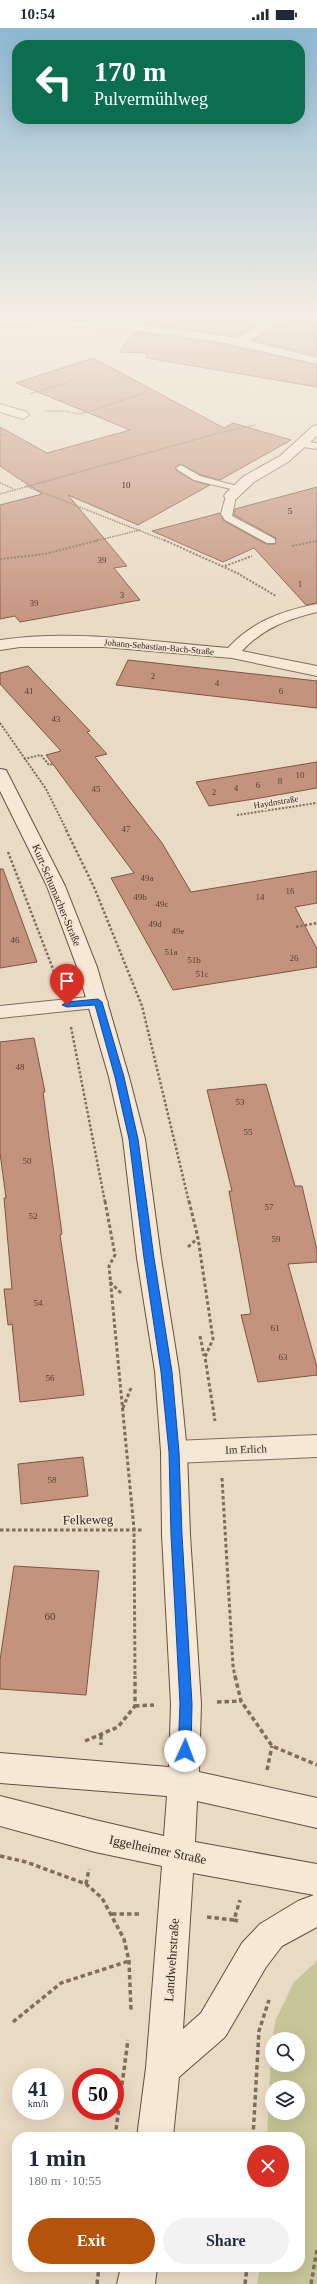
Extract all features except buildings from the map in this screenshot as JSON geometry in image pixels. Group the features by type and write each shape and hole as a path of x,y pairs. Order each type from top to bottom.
{"main road":[{"path":"235,492 249,479 284,459 317,429"},
{"path":"232,653 248,635 276,619 317,608"},
{"name":"Johann-Sebastian-Bach-Straße","path":"0,645 20,642 93,642 232,653 317,671"},
{"name":"Kurt-Schumacher-Straße","path":"0,774 56,886 87,967 119,1077 134,1139 149,1258 167,1372 174,1452 176,1535 186,1704 183,1783"},
{"path":"0,1012 98,1002"},
{"name":"Im Erlich","path":"174,1452 317,1446"},
{"path":"0,1768 183,1783 317,1813"},
{"name":"Landwehrstraße","path":"156,2132 163,2068 183,1783"},
{"name":"Iggelheimer Straße","path":"0,1811 95,1836 177,1854 317,1880"},
{"path":"163,2068 213,2025 235,1990 254,1955 271,1935 309,1912 317,1910"},
{"path":"136,2284 138,2272"}],"lane":[{"path":"300,444 317,446"},
{"path":"181,468 197,478 235,492 226,514 228,518 271,541"}],"path":[{"path":"0,436 11,433 16,420"},
{"path":"0,494 224,432 256,425"},
{"path":"0,483 14,489"},
{"path":"26,486 141,530 225,566 255,582 300,612"},
{"path":"0,559 45,554 141,530"},
{"path":"24,759 41,755 49,765 53,764"},
{"name":"Haydnstraße","path":"237,815 317,803"},
{"path":"6,847 67,1005 115,1255 108,1266 134,1529 135,1706 118,1728 101,1735"},
{"path":"296,927 317,923"},
{"path":"188,1247 198,1238"},
{"path":"110,1281 122,1294"},
{"path":"200,1336 205,1357"},
{"path":"122,1410 131,1388"},
{"name":"Felkeweg","path":"0,1530 134,1529 176,1535"},
{"path":"272,1746 317,1765"},
{"path":"0,1856 26,1862 86,1884 102,1898 112,1914 124,1939 129,1961 131,2012"},
{"path":"13,2022 61,1983 129,1961"},
{"path":"253,2132 260,2031 272,1992"},
{"path":"116,2132 129,2035"},
{"path":"311,2284 317,2249"},
{"path":"97,2284 98,2272"},
{"path":"245,2284 246,2272"}],"green space":[{"path":"317,1961 317,2284 257,2284 259,2272 305,2272 305,2132 267,2132 268,2120 305,2120 305,2080 270,2080 270,2072 305,2072 305,2032 274,2032 275,2021 294,1982"}],"route":[{"path":"67,1005 98,1002 119,1077 134,1139 149,1258 167,1372 174,1452 176,1535 186,1704 185,1751"}]}
